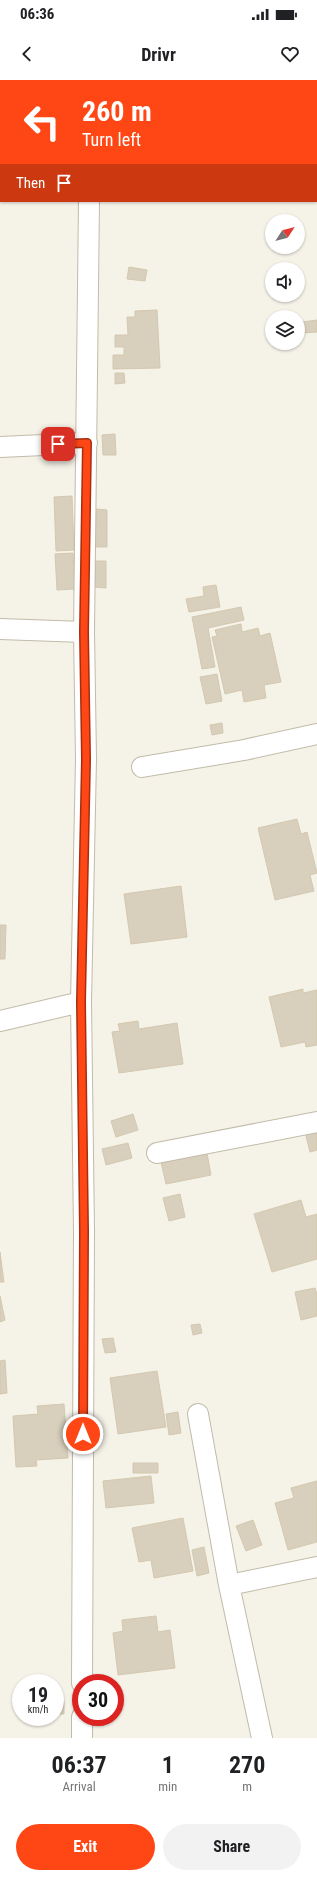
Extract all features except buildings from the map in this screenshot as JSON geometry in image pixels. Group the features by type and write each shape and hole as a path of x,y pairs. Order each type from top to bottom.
{"street":[{"path":"82,1674 84,1231 81,1002 86,759 84,632 89,202"},
{"path":"0,447 87,443"},
{"path":"0,629 84,632"},
{"path":"142,767 244,750 317,734"},
{"path":"0,1021 81,1002"},
{"path":"157,1153 317,1122"},
{"path":"198,1414 229,1585 262,1738"},
{"path":"229,1585 317,1568"},
{"path":"82,1726 82,1738"}],"route":[{"path":"58,444 87,443 84,632 86,759 81,1002 84,1231 83,1434"}]}
